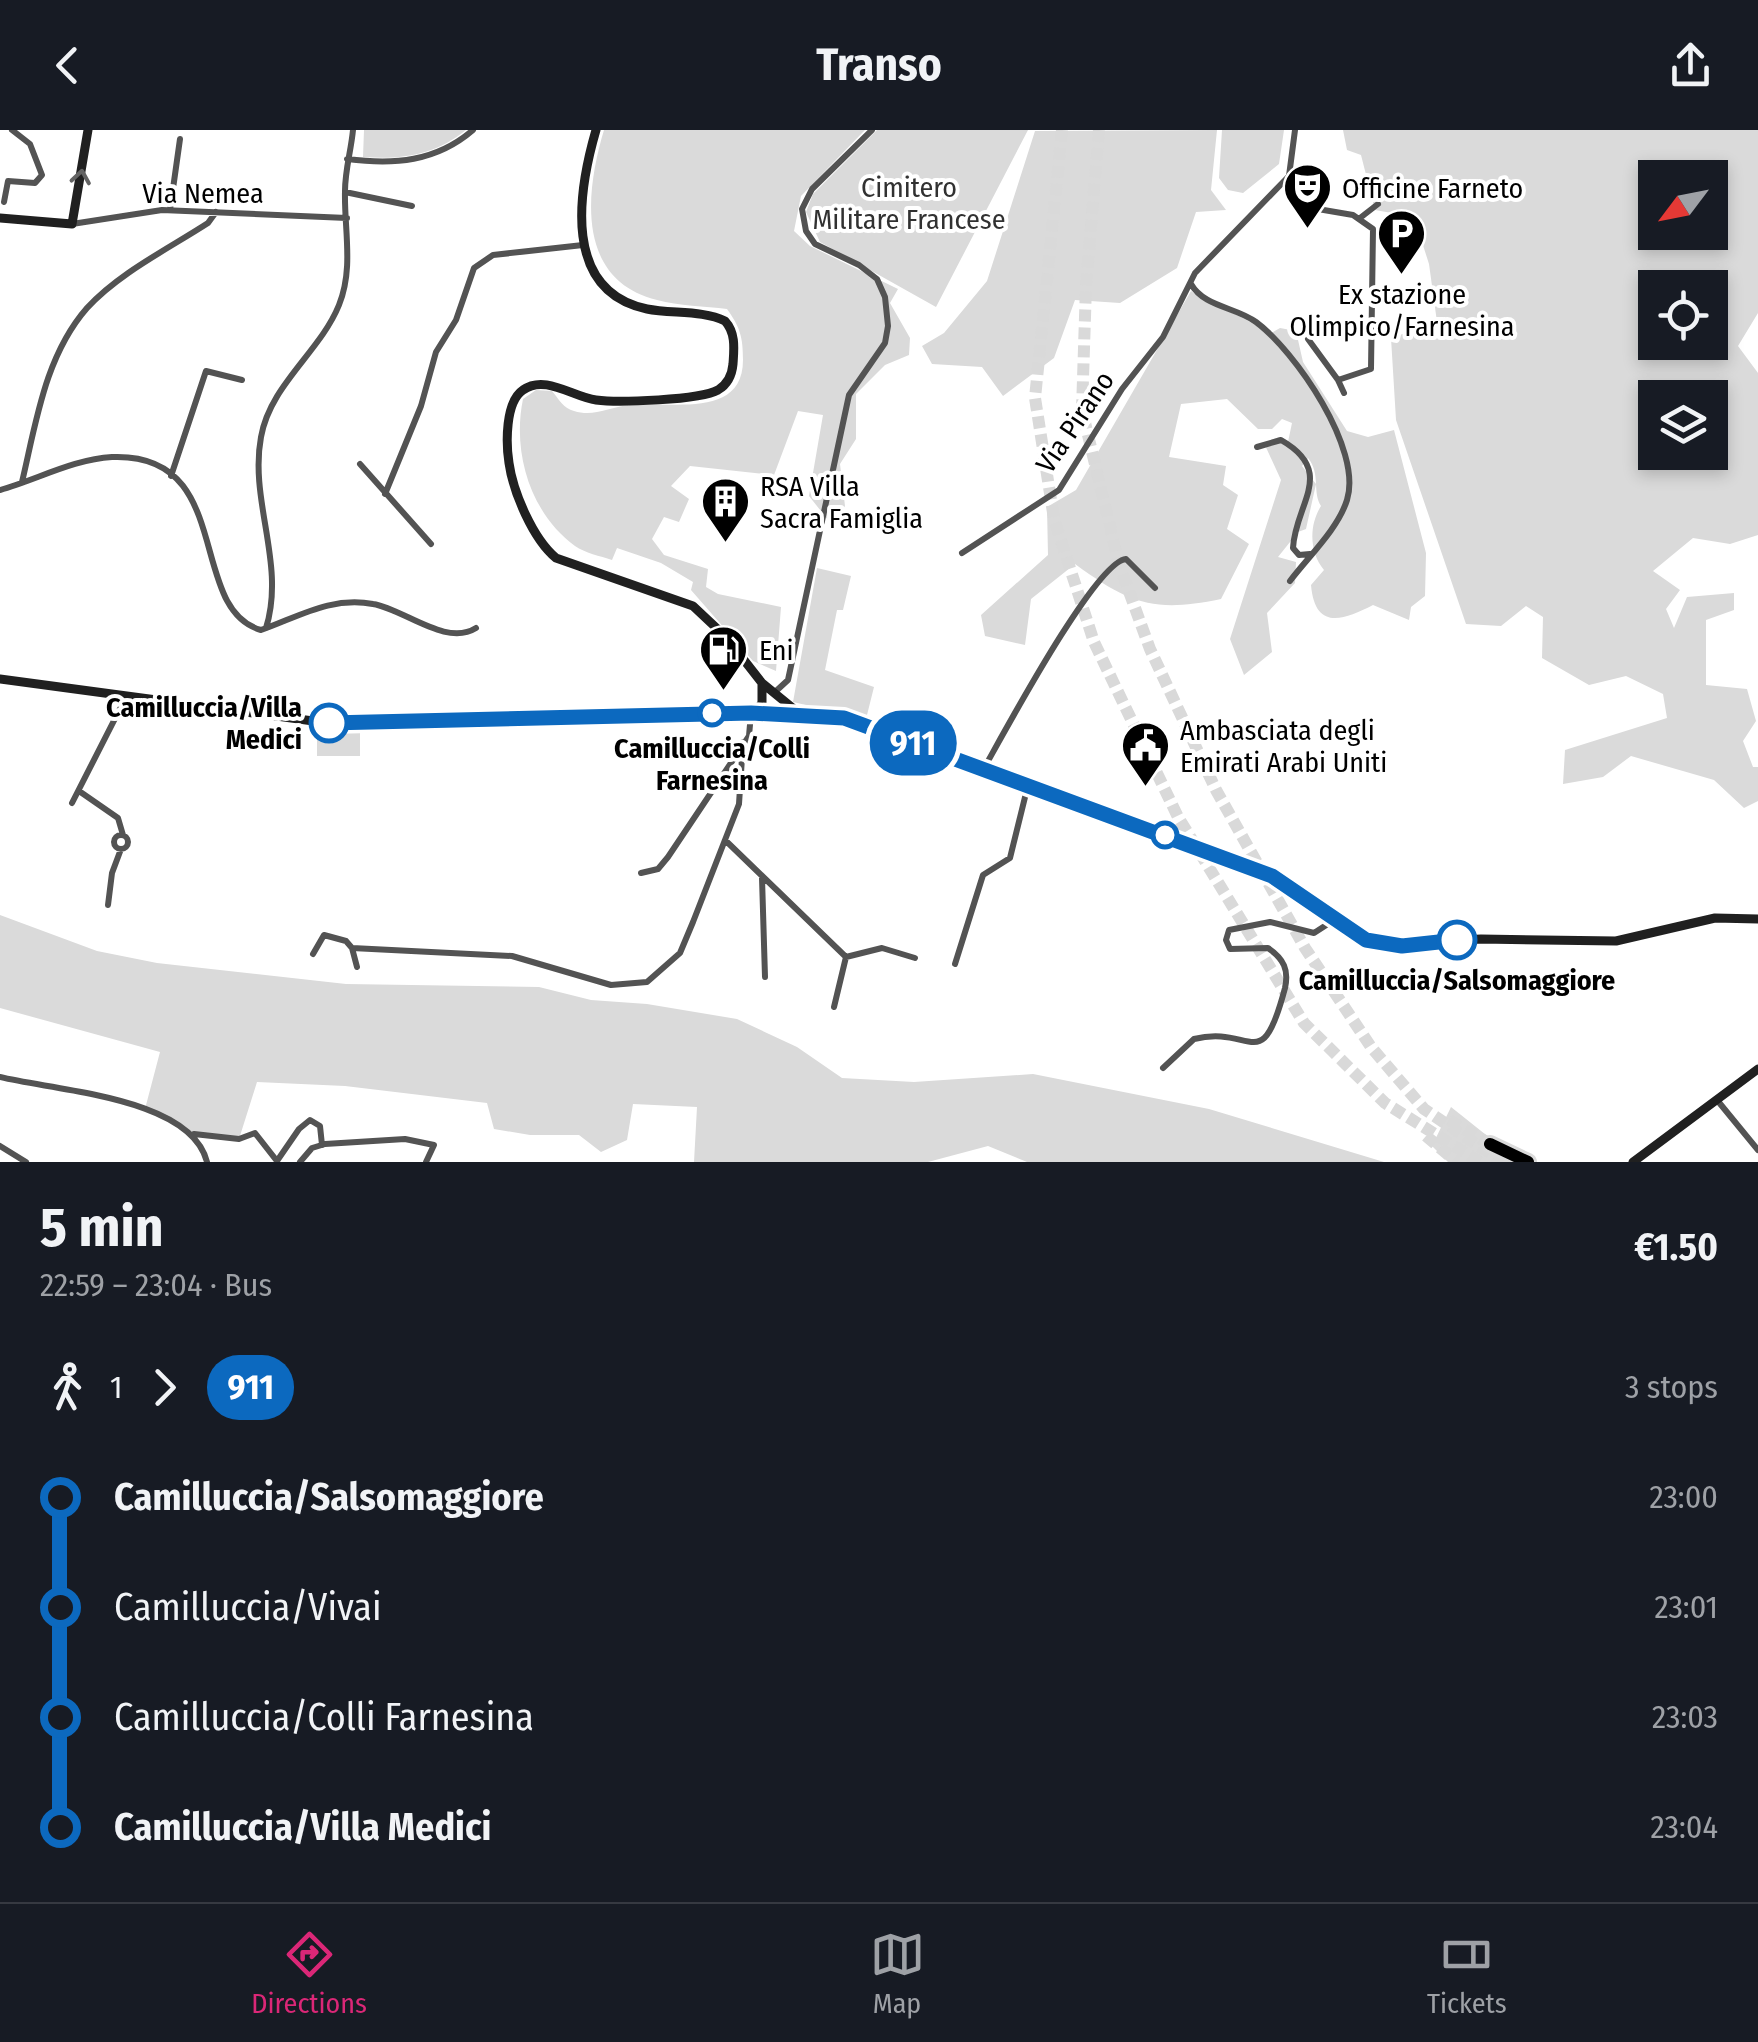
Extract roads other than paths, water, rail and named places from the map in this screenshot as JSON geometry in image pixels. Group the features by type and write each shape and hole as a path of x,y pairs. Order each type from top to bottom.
{"highway":[{"path":"1490,1144 1528,1162"}],"main road":[{"path":"72,224 88,130"},
{"path":"596,130 584,184 582,245 599,280 624,300 648,309 724,321 732,333 730,376 709,394 606,401 547,385 528,387 516,396 512,410 507,452 512,478 541,541 556,558 693,606 726,636 762,683 800,714"},
{"name":"Via Nemea","path":"0,218 72,224"},
{"path":"0,679 342,724 752,713 862,722 1272,876 1366,940 1402,946 1469,939 1624,941 1715,918 1758,919"},
{"path":"752,713 762,703 762,683"},
{"path":"1636,1161 1758,1069"}],"street":[{"path":"4,202 8,181 35,182 42,174 30,144 12,130"},
{"path":"266,628 271,568 258,477 262,428 280,393 338,307 345,286 345,192 354,130"},
{"path":"348,159 390,162 425,158 473,130"},
{"path":"775,692 788,680 849,395 885,343 888,326 885,298 877,279 859,264 814,242 804,226 802,209 812,189 872,130"},
{"path":"1295,130 1289,176 1312,208 1360,218 1373,229 1376,240 1369,300 1374,324 1372,366 1338,380"},
{"path":"170,210 180,139"},
{"name":"Via Pirano","path":"962,553 1060,490 1122,390 1164,337 1194,273 1289,176"},
{"path":"345,192 412,206"},
{"path":"1360,218 1378,204"},
{"name":"Via Nemea","path":"72,224 170,210 348,218"},
{"path":"22,484 50,370 75,324 108,289 208,223 216,212"},
{"path":"385,494 421,406 436,352 456,320 474,268 494,254 582,245"},
{"path":"1191,283 1206,300 1256,321 1283,348 1310,384 1338,438 1350,475 1349,493 1343,509 1290,581"},
{"path":"1308,339 1344,394"},
{"path":"170,476 206,371 242,380"},
{"path":"1257,447 1281,440 1307,464 1310,490 1293,548 1299,554 1311,554"},
{"path":"0,490 115,457 146,463 170,476 198,509 234,613 246,625 266,628 342,602 381,606 455,634 476,628"},
{"path":"360,464 431,544"},
{"path":"983,770 1087,595 1112,566 1126,559 1154,588"},
{"path":"72,803 126,697"},
{"path":"641,873 662,866 752,730 752,713"},
{"path":"352,948 512,956 611,985 642,985 680,953 741,795 743,742"},
{"path":"954,964 983,874 1010,858 1028,786"},
{"path":"79,791 115,816 123,827 123,836 114,843 122,850 112,873 108,905"},
{"path":"725,840 846,957"},
{"path":"762,877 765,977"},
{"path":"1163,1068 1197,1038 1254,1043 1267,1038 1275,1027 1288,977 1284,965 1266,947 1230,948 1226,942 1228,930 1270,922 1314,934 1334,920"},
{"path":"313,954 324,935 346,941 358,967"},
{"path":"846,957 882,948 915,958"},
{"path":"834,1007 846,957"},
{"path":"0,1077 128,1103 194,1134 239,1139 254,1133 277,1161 299,1128 314,1121 320,1126 322,1144"},
{"path":"1717,1100 1758,1150"},
{"path":"194,1134 207,1162"},
{"path":"300,1162 306,1152 322,1144 427,1141 435,1149 426,1162"},
{"path":"0,1146 26,1162"}],"tunnel":[{"path":"1062,130 1035,398 1054,519 1094,642 1178,817 1304,1023 1385,1103 1480,1162"},
{"path":"1099,130 1086,286 1082,410 1119,564 1150,649 1216,790 1305,948 1371,1047 1424,1109 1503,1162"},
{"path":"1449,1120 1490,1144"},
{"path":"1426,1136 1457,1162"}],"place":[{"name":"Officine Farneto","path":"1307,230"},
{"name":"Ex stazione Olimpico/Farnesina","path":"1402,276"},
{"name":"RSA Villa Sacra Famiglia","path":"725,544"},
{"name":"Eni","path":"724,692"},
{"name":"Camilluccia/Colli Farnesina","path":"712,713"},
{"name":"Camilluccia/Villa Medici","path":"329,723"},
{"name":"Ambasciata degli Emirati Arabi Uniti","path":"1145,788"},
{"name":"Camilluccia/Salsomaggiore","path":"1457,940"}],"park label":[{"name":"Cimitero Militare Francese","path":"909,203"}]}
